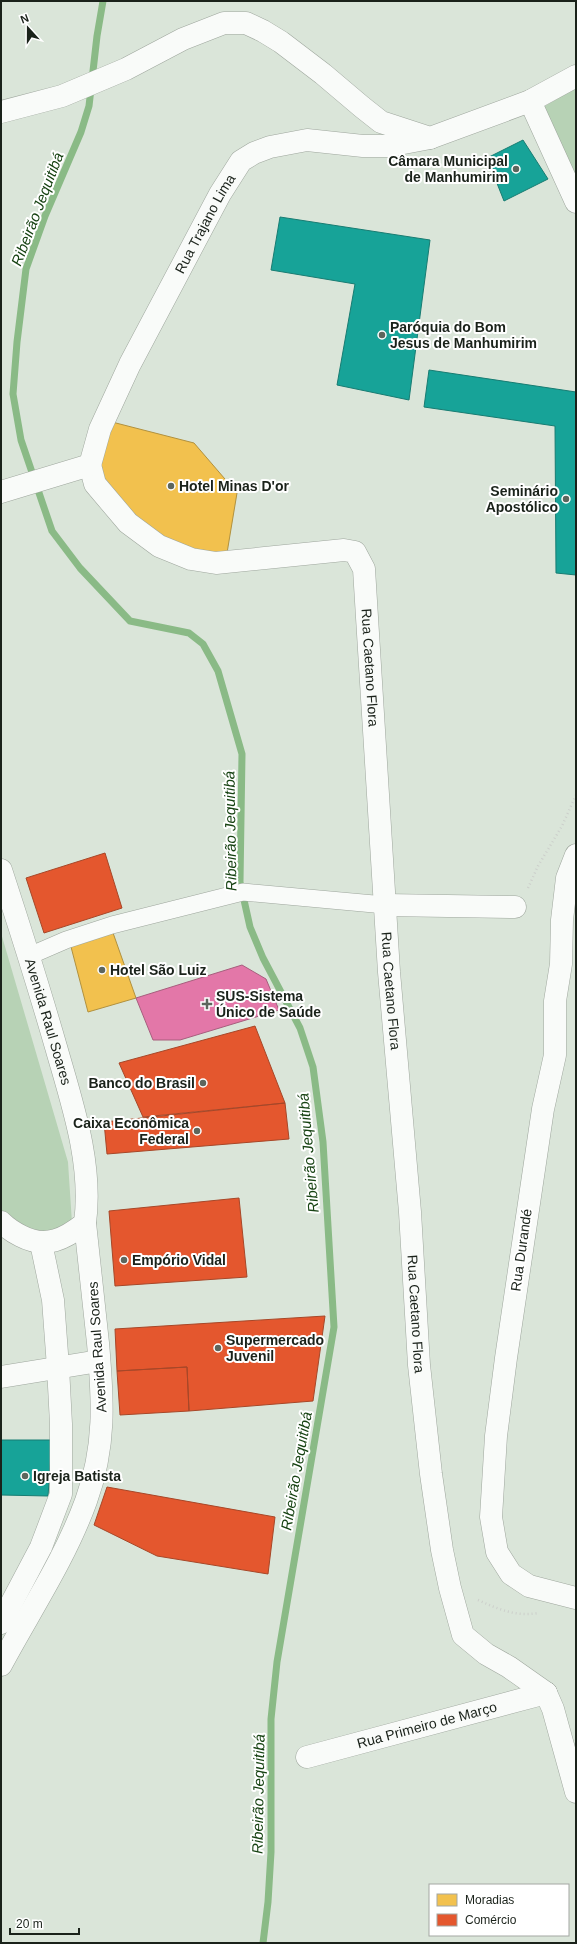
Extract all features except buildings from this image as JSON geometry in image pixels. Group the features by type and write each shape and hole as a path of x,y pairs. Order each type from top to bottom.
{"street":[{"path":"1,112 62,96 126,69 183,39 224,23 246,23 280,42 381,122 430,138"},
{"name":"Rua Trajano Lima","path":"82,467 130,364 220,194 241,161 254,153 270,147 307,140 363,146 388,146 430,138 530,101 576,76"},
{"path":"530,101 576,202"},
{"path":"3,492 82,467"},
{"name":"Rua Caetano Flora","path":"82,467 128,523 159,546 191,559 216,563 344,550 355,552 361,560 364,569 385,905 397,1076 410,1212 419,1365 431,1474 450,1588 463,1634 486,1654 509,1667 546,1693"},
{"name":"Rua Durandé","path":"571,1597 529,1586 511,1574 497,1552 491,1517 496,1436 506,1358 543,1109 555,1055 556,1001 561,964 564,899 567,878 576,855"},
{"name":"Avenida Raul Soares","path":"1,870 29,956 66,1080 86,1169 88,1201 85,1223 103,1415 101,1438 92,1481 86,1501 74,1530 1,1665"},
{"path":"29,956 66,940 112,925 243,892 385,905 515,907"},
{"path":"1,1222 6,1227 27,1239 41,1243 64,1238 85,1223"},
{"path":"1,1623 41,1547 61,1494 62,1477 58,1367 51,1288 41,1243"},
{"path":"1,1378 99,1361"},
{"path":"62,1477 92,1481"},
{"path":"546,1693 553,1709 576,1792"},
{"name":"Rua Primeiro de Março","path":"306,1757 546,1693"}],"path":[{"path":"515,907 525,895 538,866 562,826 576,795"},
{"path":"450,1588 504,1612 528,1614 551,1610 571,1597"}],"green space":[{"path":"576,88 576,179 538,110"},
{"path":"1,933 68,1162 72,1223 38,1241 4,1220 1,1209"}],"waterway":[{"name":"Ribeirão Jequitibá","path":"103,1 97,36 89,106 81,132 45,216 26,269 17,342 13,394 21,440 52,531 80,568 130,621 189,633 203,644 218,671 242,754 240,882 250,927 263,958 300,1028 313,1067 323,1142 334,1327 277,1662 271,1719 271,1852 268,1902 263,1943"}],"place":[{"name":"Câmara Municipal de Manhumirim","path":"516,169"},
{"name":"Paróquia do Bom Jesus de Manhumirim","path":"382,335"},
{"name":"Hotel Minas D'or","path":"171,486"},
{"name":"Seminário Apostólico","path":"566,499"},
{"name":"Hotel São Luiz","path":"102,970"},
{"name":"SUS-Sistema Único de Saúde","path":"207,1004"},
{"name":"Banco do Brasil","path":"203,1083"},
{"name":"Caixa Econômica Federal","path":"197,1131"},
{"name":"Empório Vidal","path":"124,1260"},
{"name":"Supermercado Juvenil","path":"218,1348"},
{"name":"Igreja Batista","path":"25,1476"}]}
